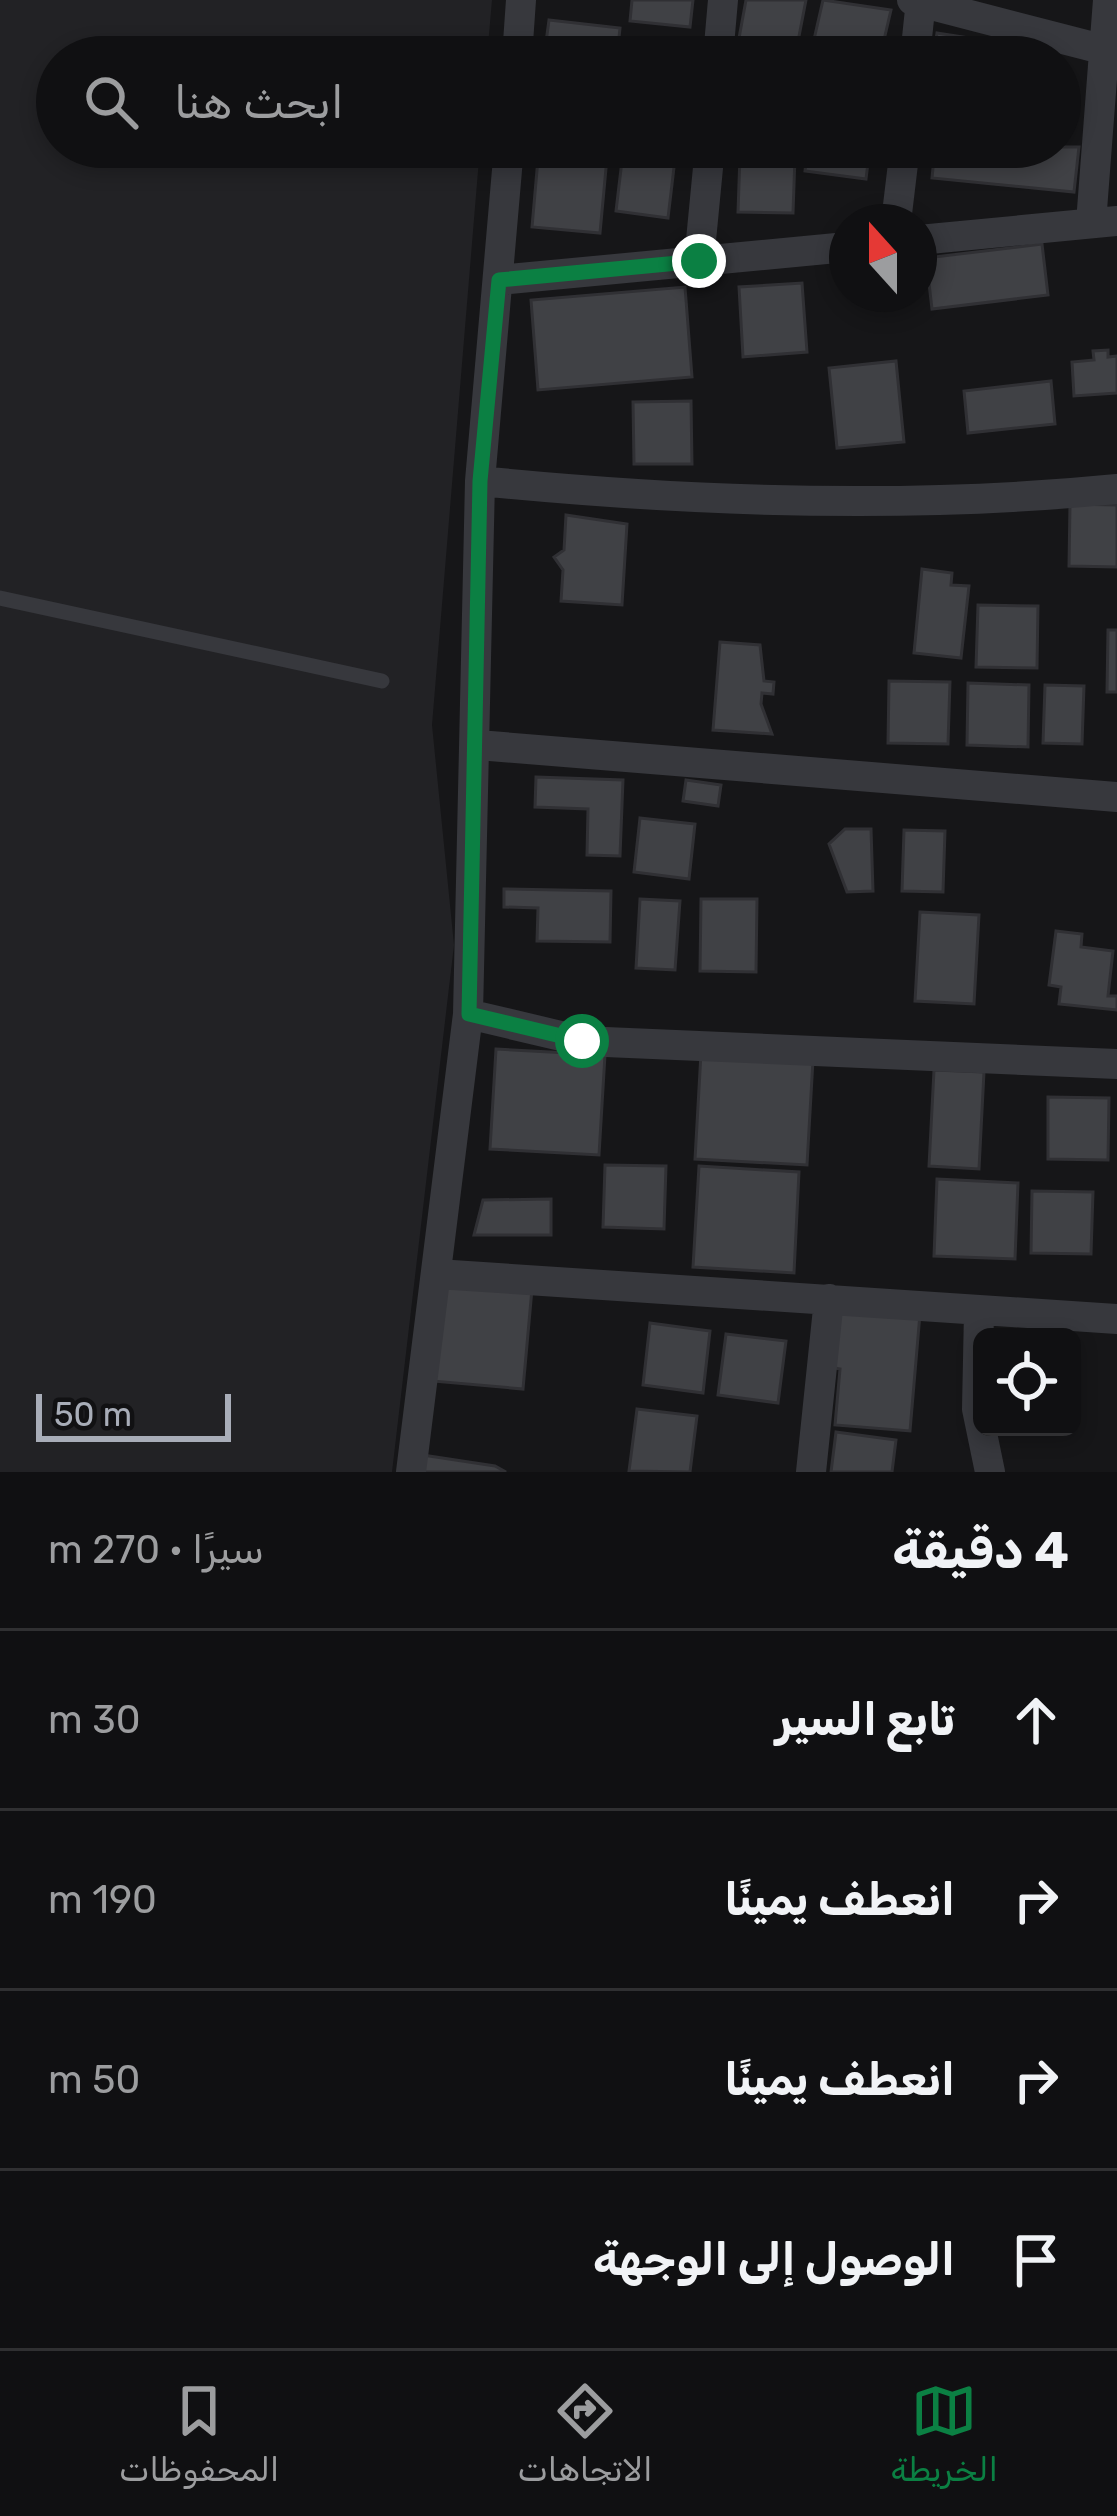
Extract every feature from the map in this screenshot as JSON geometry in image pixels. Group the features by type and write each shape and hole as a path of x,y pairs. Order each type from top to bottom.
{"street":[{"path":"518,36 521,0"},
{"path":"720,36 723,0"},
{"path":"937,238 1104,222 1108,0"},
{"path":"916,36 918,1 1052,36"},
{"path":"411,1472 469,1014 480,481 507,168"},
{"path":"699,261 708,168"},
{"path":"898,204 902,168"},
{"path":"499,280 829,249"},
{"path":"480,481 677,499 830,501 1117,489"},
{"path":"478,745 1117,797"},
{"path":"469,1014 582,1041 1117,1064"},
{"path":"437,1274 1117,1319"},
{"path":"811,1472 829,1299"},
{"path":"979,1311 977,1408 990,1472"}],"lane":[{"path":"0,598 382,681"}],"shaded area":[{"path":"0,0 492,0 489,36 36,36 36,168 478,168 432,725 454,945 392,1472 0,1472"}],"building":[{"path":"632,0 693,0 690,27 630,21"},
{"path":"746,0 806,0 799,36 739,36"},
{"path":"823,0 891,10 885,36 815,36"},
{"path":"549,20 620,28 619,36 547,36"},
{"path":"537,168 606,168 600,233 532,227"},
{"path":"621,168 674,168 668,218 616,211"},
{"path":"740,168 795,168 793,213 738,212"},
{"path":"805,168 867,168 866,179"},
{"path":"933,168 1077,168 1074,192 932,178"},
{"path":"1042,244 1048,295 937,308 937,257"},
{"path":"802,283 807,352 743,357 739,287"},
{"path":"685,287 692,377 538,390 531,300"},
{"path":"1108,350 1108,357 1117,356 1117,393 1074,396 1072,362 1094,360 1093,351"},
{"path":"896,361 904,442 837,448 829,368"},
{"path":"1051,381 1055,424 968,433 964,391"},
{"path":"691,401 692,464 634,464 633,402"},
{"path":"1070,504 1117,505 1117,567 1069,566"},
{"path":"566,515 627,524 622,605 561,601 563,570 554,557 564,550"},
{"path":"922,569 952,573 951,585 969,586 961,658 914,653"},
{"path":"978,605 1038,606 1037,668 976,667"},
{"path":"1108,630 1117,630 1117,692 1107,692"},
{"path":"720,642 760,645 764,681 774,682 773,694 762,693 761,704 772,734 713,730"},
{"path":"889,681 950,682 948,744 888,743"},
{"path":"968,683 1029,685 1028,747 967,745"},
{"path":"1045,685 1084,686 1082,744 1043,743"},
{"path":"536,777 623,780 620,856 587,855 588,809 535,807"},
{"path":"686,780 721,785 718,806 683,801"},
{"path":"640,818 695,824 689,879 634,872"},
{"path":"845,829 871,829 873,891 847,892 829,844"},
{"path":"904,830 945,831 943,892 902,891"},
{"path":"504,889 611,891 610,942 537,941 538,908 504,907"},
{"path":"640,899 680,901 675,970 636,968"},
{"path":"701,899 757,899 756,972 700,971"},
{"path":"920,912 979,915 974,1004 915,1001"},
{"path":"1056,931 1082,934 1081,947 1113,951 1108,996 1117,996 1117,1010 1059,1004 1061,987 1049,985"},
{"path":"496,1049 605,1055 599,1155 490,1149"},
{"path":"701,1053 813,1060 807,1165 695,1159"},
{"path":"934,1070 984,1072 979,1169 929,1166"},
{"path":"1048,1097 1109,1098 1108,1160 1048,1159"},
{"path":"605,1165 666,1166 664,1229 603,1227"},
{"path":"699,1166 799,1172 794,1273 693,1267"},
{"path":"937,1179 1018,1183 1015,1259 934,1256"},
{"path":"1032,1191 1093,1192 1091,1254 1031,1253"},
{"path":"551,1199 551,1235 474,1235 483,1200"},
{"path":"441,1281 532,1289 523,1389 432,1381"},
{"path":"834,1309 920,1314 910,1431 835,1425 840,1369 829,1367"},
{"path":"650,1323 710,1331 703,1393 643,1385"},
{"path":"726,1334 786,1341 778,1403 718,1395"},
{"path":"637,1409 697,1416 690,1472 629,1471"},
{"path":"836,1432 896,1440 892,1472 831,1472"},
{"path":"416,1454 495,1466 506,1472 413,1472"}],"route":[{"path":"582,1041 469,1014 480,481 499,280 699,261"}]}
